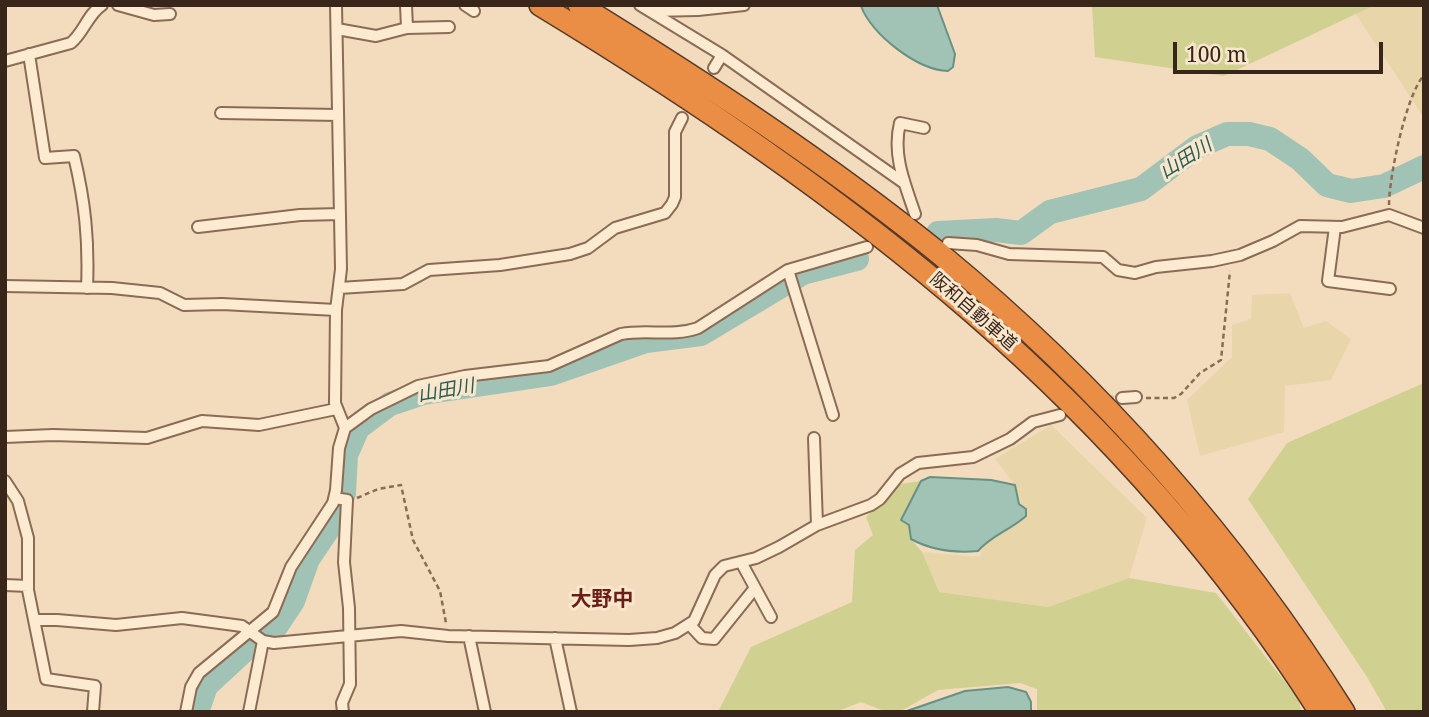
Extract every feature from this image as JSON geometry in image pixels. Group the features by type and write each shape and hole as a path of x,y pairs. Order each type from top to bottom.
{"highway":[{"name":"阪和自動車道","path":"540,5 709,112 800,174 926,272 1023,357 1086,416 1175,516 1264,630 1320,712"},
{"name":"阪和自動車道","path":"579,5 743,109 864,196 950,263 1050,352 1144,448 1199,511 1284,620 1344,712"}],"street":[{"path":"5,61 71,43 79,36 96,9 102,5"},
{"path":"118,5 154,15 170,14"},
{"path":"336,5 340,214 336,409 345,428"},
{"path":"406,5 407,28"},
{"path":"645,8 698,10 744,5"},
{"path":"645,8 722,55 904,183"},
{"path":"337,29 376,36 407,28 450,27"},
{"path":"29,54 45,158 74,156 86,206 89,255 87,288"},
{"path":"714,68 722,55"},
{"path":"221,113 338,115"},
{"path":"340,288 403,284 429,270 500,265 562,256 588,248 615,229 665,213 675,197 674,140 677,125 682,118"},
{"path":"915,214 904,183 896,147 900,123 924,128"},
{"path":"198,227 290,216 340,214"},
{"path":"948,243 977,245 1009,254 1103,257 1118,270 1126,272 1231,256 1273,241 1300,226 1335,228 1389,215 1424,229"},
{"path":"1335,228 1328,281 1390,289"},
{"path":"186,712 191,687 199,673 273,612 291,567 335,498 339,448 345,428 371,409 418,386 465,376 549,366 621,334 634,331 674,333 698,328 788,270 867,247"},
{"path":"788,270 833,415"},
{"path":"5,286 160,293 184,305 222,304 336,310"},
{"path":"1122,398 1136,397"},
{"path":"5,437 53,435 147,438 202,421 259,425 336,409"},
{"path":"34,621 57,620 116,625 182,618 242,626 263,641 274,643 401,631 470,636 629,640 657,638 675,633 694,621 715,575 724,566 779,548 817,526 880,499 900,474 918,463 973,457 1010,439 1034,422 1060,415"},
{"path":"814,438 817,526"},
{"path":"5,481 18,501 28,538 28,586 46,680 94,686 93,712"},
{"path":"335,498 347,500 344,562 351,636 350,684 342,703 343,712"},
{"path":"741,562 771,617"},
{"path":"5,585 28,586"},
{"path":"689,624 702,638 713,639 755,588"},
{"path":"470,636 485,712"},
{"path":"555,638 571,712"},
{"path":"249,712 263,641"}],"path":[{"path":"1389,215 1393,162 1412,93 1424,75"},
{"path":"1136,397 1174,398 1200,373 1221,360 1231,256"},
{"path":"347,500 356,499 377,489 401,485 413,540 440,591 448,635"}],"shaded area":[{"path":"937,5 955,54 953,67 948,71 923,64 897,49 874,28 861,6"},
{"path":"1375,5 1424,5 1424,118 1355,13"},
{"path":"1290,293 1304,328 1326,321 1351,339 1331,380 1285,386 1284,432 1200,456 1187,400 1232,357 1232,325 1251,319 1252,295"},
{"path":"1051,425 1147,518 1129,578 1048,607 938,592 922,552 980,557 984,544 1026,517 1015,485 995,459"},
{"path":"930,477 991,480 1015,485 1019,504 1026,509 1026,516 978,551 944,550 919,543 911,539 909,525 901,520 921,481"},
{"path":"1008,687 1026,692 1031,702 1031,712 904,712 965,691"}],"green space":[{"path":"1092,5 1375,5 1224,76 1095,57"},
{"path":"1424,383 1424,712 1387,712 1367,677 1248,499 1287,443"},
{"path":"921,481 901,519 909,525 911,539 922,552 939,592 1048,607 1129,578 1216,593 1299,700 1301,712 1037,712 1037,689 1020,683 938,690 899,712 887,712 861,702 835,712 718,712 751,647 852,602 855,550 873,535 866,517 901,484"}],"waterway":[{"name":"山田川","path":"938,233 996,230 1021,233 1050,212 1141,189 1197,147 1227,134 1249,134 1270,139 1300,159 1327,185 1351,191 1384,186 1424,167"},
{"name":"山田川","path":"197,712 206,686 248,647 273,631 293,601 308,559 337,516 344,493 346,455 358,428 390,404 423,393 551,374 646,341 701,334 803,273 857,259"}],"tunnel":[{"path":"1076,411 1122,398"}],"district":[{"name":"大野中","path":"602,600"}]}
